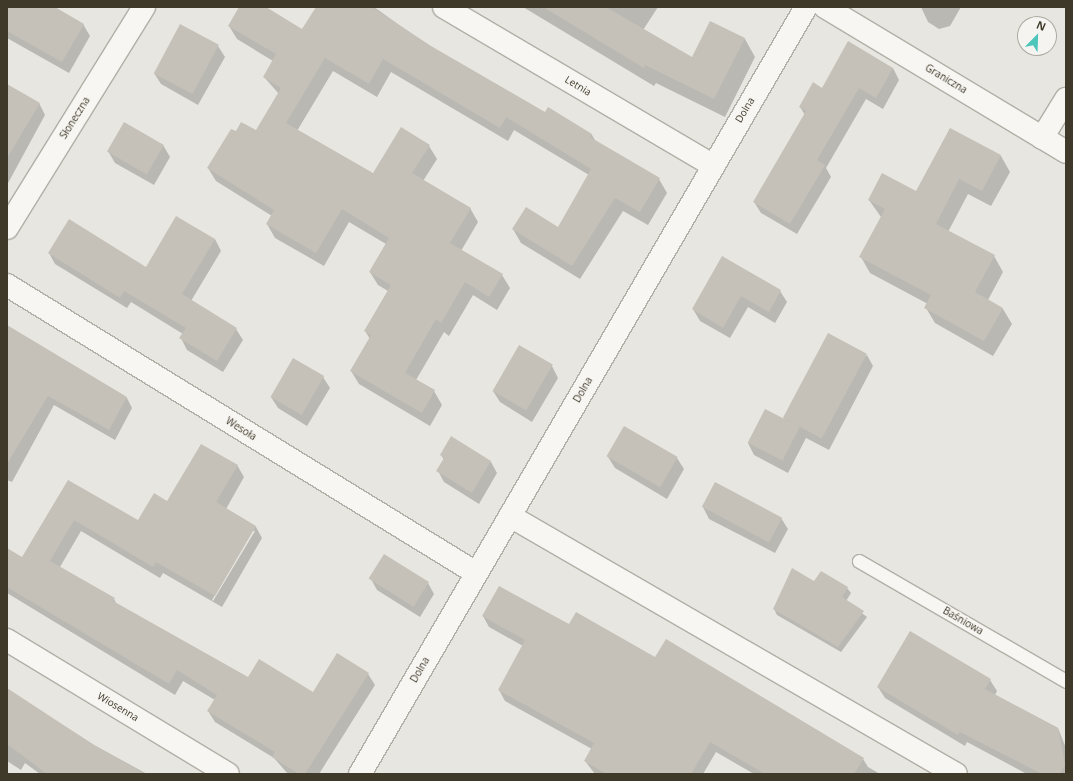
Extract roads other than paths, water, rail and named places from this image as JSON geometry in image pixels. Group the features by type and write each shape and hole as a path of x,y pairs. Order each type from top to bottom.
{"street":[{"name":"Słoneczna","path":"7,228 144,7"},
{"name":"Letnia","path":"444,7 712,165"},
{"name":"Dolna","path":"360,774 712,165 806,7"},
{"name":"Graniczna","path":"825,7 1066,152"},
{"path":"1042,138 1066,99"},
{"name":"Wesoła","path":"7,285 476,573"},
{"path":"510,516 956,774"},
{"name":"Wiosenna","path":"7,640 228,774"}],"lane":[{"name":"Baśniowa","path":"859,561 1066,681"}]}
